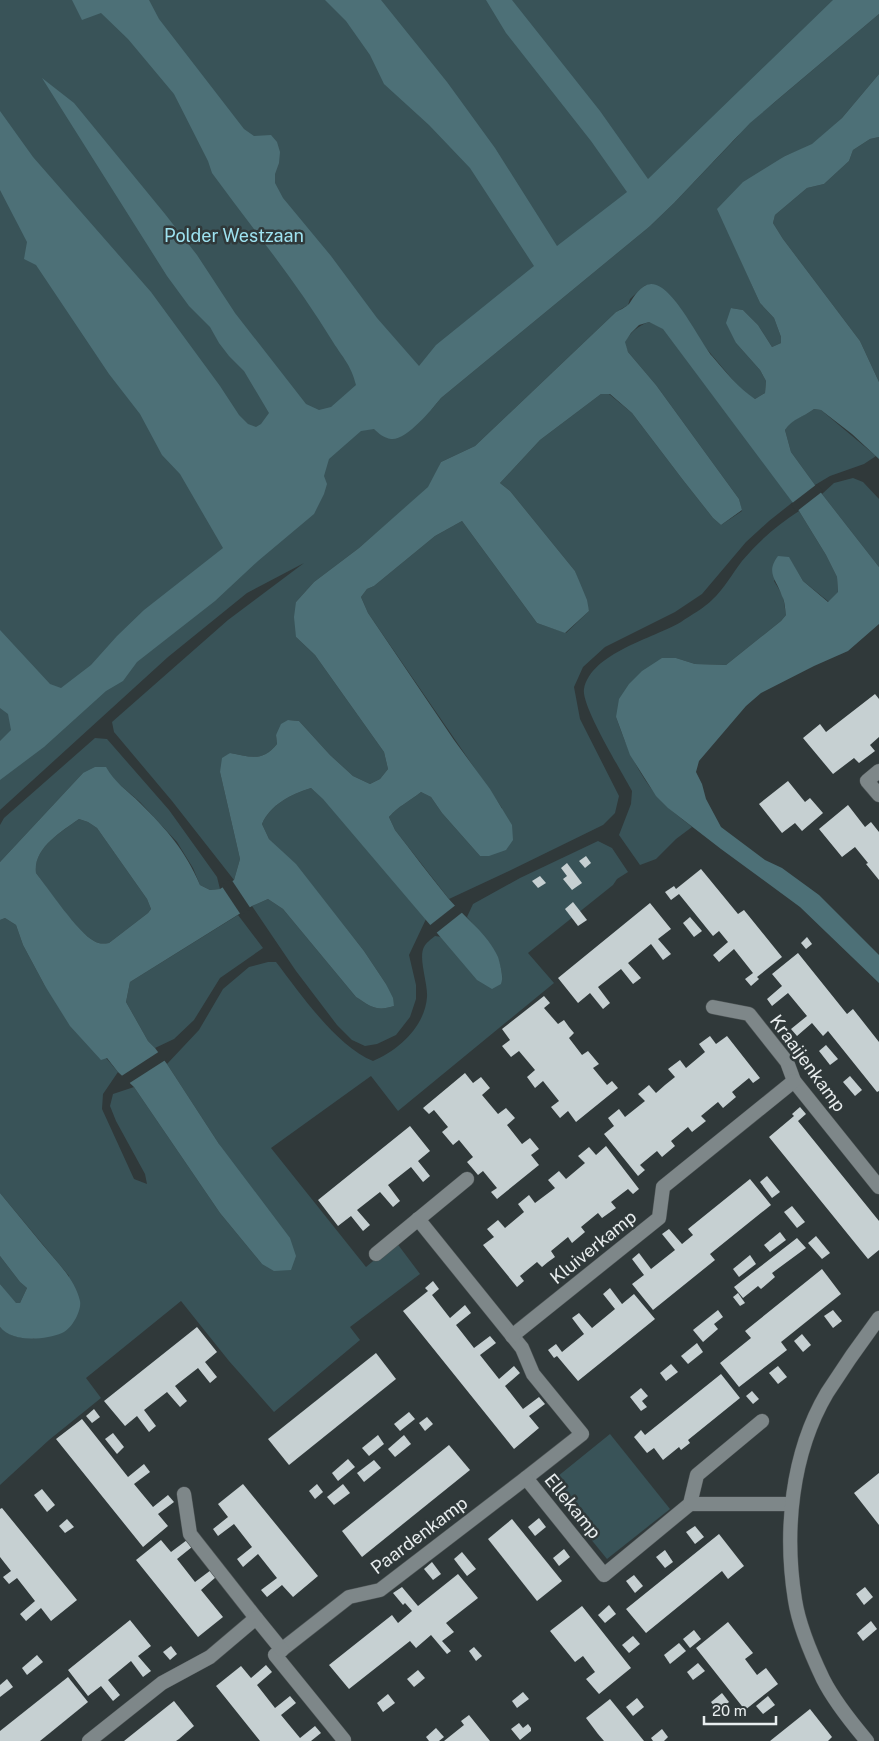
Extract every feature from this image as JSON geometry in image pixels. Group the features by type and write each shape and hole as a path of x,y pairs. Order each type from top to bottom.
{"street":[{"path":"879,771 868,781 879,795"},
{"name":"Kraaijenkamp","path":"713,1007 749,1014 787,1062 794,1081 879,1187"},
{"name":"Kluiverkamp","path":"512,1336 659,1218 664,1187 794,1081"},
{"path":"376,1254 467,1180"},
{"name":"Ellekamp","path":"418,1219 522,1348 533,1374 582,1434 526,1478 604,1575 690,1504"},
{"path":"867,1741 851,1722 824,1680 806,1641 795,1602 790,1556 791,1504 798,1471 810,1432 827,1394 879,1318"},
{"path":"762,1421 697,1476 690,1504 791,1504"},
{"name":"Paardenkamp","path":"282,1650 349,1597 380,1590 526,1478"},
{"path":"184,1494 190,1534 282,1650 275,1656 344,1740"},
{"path":"90,1741 162,1683 210,1657 256,1618"}],"green space":[{"name":"Polder Westzaan","path":"0,0 879,0 769,107 879,14 879,74 842,118 812,145 785,156 718,209 760,303 774,318 781,337 781,343 772,347 758,325 743,310 731,308 736,343 760,370 766,381 765,393 755,399 743,392 652,284 644,286 630,299 628,305 616,312 475,446 441,462 429,487 359,548 314,582 296,602 296,637 315,655 384,752 388,769 380,779 370,784 353,776 330,755 299,721 289,720 276,735 277,744 267,754 256,757 230,753 220,772 240,859 234,880 172,801 114,732 112,722 228,620 304,563 247,593 168,657 0,810","holes":["740,134 649,227 441,398 431,410 439,397"]},
{"path":"879,137 879,382 860,341 773,223 775,215 807,188 824,184 849,161 853,150 870,139"},
{"path":"649,322 663,328 793,502 746,542 702,594 675,612 605,647 583,667 574,687 580,719 619,796 615,813 603,825 449,899 395,830 389,817 421,792 431,797 442,813 480,856 502,808 368,613 361,597 367,589 374,586 435,536 462,521 537,623 566,633 589,611 575,571 510,491 500,483 540,440 601,394 609,394 632,413 713,518 721,525 742,511 739,499 656,385 628,352 624,342 641,325"},
{"path":"814,409 821,410 876,456 864,464 830,476 815,485 791,452 785,430 795,420"},
{"path":"853,478 863,482 879,499 879,567 822,494 834,483"},
{"path":"799,511 837,577 838,593 829,602 803,581 789,558 774,581 783,596 786,615 781,621 726,665 695,664 676,658 616,717 633,758 650,787 665,804 692,827 676,839 656,859 640,865 619,835 631,804 632,791 595,724 589,709 584,689 589,676 611,656 681,622 705,606 720,591 755,547"},
{"path":"95,738 107,739 169,810 217,877 220,889 210,890 200,885 193,868 177,842 140,802 112,778 83,773 0,862 0,825 4,818"},
{"path":"311,788 323,798 426,919 409,955 416,985 416,999 410,1017 396,1035 377,1044 365,1046 352,1040 337,1025 296,971 252,906 268,899 283,909 356,997 378,1008 394,1006 386,984 364,951 296,865 269,839 262,824 270,811 282,801 296,793"},
{"path":"79,819 97,828 147,899 151,909 109,943 101,944 87,936 64,910 36,873 36,864 44,848 57,835"},
{"path":"598,841 612,848 628,872 528,953 554,983 398,1111 371,1076 271,1148 366,1267 396,1242 420,1274 350,1327 360,1340 274,1412 229,1361 181,1301 86,1378 101,1398 49,1440 0,1485 0,1327 12,1335 34,1339 69,1276 0,1193 0,920 5,918 16,925 23,945 45,986 118,1072 103,1094 102,1109 134,1179 147,1184 145,1174 116,1121 110,1106 113,1094 134,1087 220,1213 262,1264 219,1144 167,1064 199,1030 223,989 249,967 276,962 307,1003 332,1031 359,1054 373,1061 401,1044 416,1027 421,1018 427,997 422,952 429,941 435,936 442,937 454,951 501,984 502,975 497,957 467,917 473,904 520,878"},
{"path":"238,915 263,948 220,978 194,1020 174,1039 155,1048 148,1041 126,1002 130,982"},
{"path":"0,1256 27,1288 20,1303 15,1303 0,1284"},
{"path":"610,1434 670,1509 607,1559 547,1485"}],"shaded area":[{"path":"72,0 149,0 159,19 244,129 254,136 271,135 277,142 280,152 275,183 283,198 331,256 377,318 419,366 436,345 534,266 470,168 429,125 384,84 370,55 346,21 325,0 381,0 447,82 495,148 557,246 627,192 591,141 506,33 486,0 512,0 600,111 648,179 833,0 879,0 879,14 750,123 649,227 441,398 411,430 404,435 391,439 379,434 374,429 361,431 329,459 324,476 327,484 314,514 258,561 215,601 137,662 123,681 106,691 44,747 0,780 0,741 11,730 8,714 0,708 0,630 50,684 61,688 91,665 144,610 223,548 180,474 162,455 140,414 109,374 36,265 24,259 27,242 0,190 0,111 33,157 151,292 239,415 248,424 256,427 261,424 269,413 244,371 229,356 210,327 189,306 167,276 42,78 74,103 165,214 197,255 235,313 306,404 319,410 331,407 356,385 352,372 305,299 212,173 208,161 174,94 128,39 101,13 82,20"},
{"path":"879,74 879,137 870,139 853,150 849,161 824,184 807,188 775,215 773,223 860,341 879,382 879,459 852,434 821,410 814,409 795,420 785,430 791,452 879,567 879,624 848,651 761,693 746,706 699,761 696,772 706,799 721,827 765,860 782,868 819,895 879,955 879,983 800,907 721,849 668,808 656,796 630,755 616,717 619,699 629,684 642,671 662,658 676,658 695,664 726,665 781,621 786,615 784,603 772,572 772,567 778,556 789,557 803,581 828,602 838,592 837,577 799,511 663,329 649,322 639,325 625,342 628,352 656,385 739,499 742,510 721,525 713,518 632,413 610,394 601,394 540,440 500,483 510,491 575,571 587,600 589,611 565,633 537,623 462,521 435,536 374,586 367,589 361,597 368,613 454,740 490,789 512,825 513,840 506,850 489,856 480,856 442,813 431,797 421,792 389,817 395,830 441,890 482,933 494,949 501,967 501,984 492,989 477,980 323,799 311,788 296,793 282,801 270,811 262,824 269,839 296,864 364,951 386,984 393,998 394,1006 378,1008 356,997 283,909 268,899 252,906 130,982 126,1002 148,1041 167,1064 219,1144 290,1238 296,1256 291,1270 274,1271 262,1264 220,1213 134,1087 107,1058 101,1060 70,1026 45,986 23,945 16,925 5,918 0,920 0,862 83,773 95,767 106,767 117,782 167,832 182,851 200,885 210,890 220,889 234,880 240,859 220,772 222,758 230,753 256,757 267,754 277,744 276,735 281,724 288,720 299,721 330,755 353,776 370,784 380,779 388,769 384,752 315,655 296,637 294,617 296,602 314,582 359,548 428,487 441,462 475,446 616,312 629,304 638,292 647,285 659,286 668,293 685,314 712,356 743,390 755,399 765,393 766,381 760,370 736,343 726,323 731,308 743,310 758,325 772,347 781,343 781,337 774,318 760,303 717,209 743,182 785,156 812,144 842,118","holes":["79,819 97,828 147,899 151,909 109,943 103,944 94,941 80,929 36,873 36,864 39,856 50,841"]},
{"path":"0,1193 64,1271 78,1293 80,1305 78,1315 69,1328 62,1333 30,1339 13,1336 0,1327 0,1284 16,1303 20,1303 27,1288 0,1256"}],"pier":[{"path":"817,484 823,491 796,512 791,504"},
{"path":"231,879 251,909 241,915 221,885"},
{"path":"457,904 464,911 435,934 429,926"},
{"path":"160,1051 167,1059 128,1084 120,1077"}],"building":[{"path":"875,694 879,699 879,737 870,745 875,751 859,763 854,758 833,774 803,738 820,724 826,732"},
{"path":"788,781 805,802 810,798 823,813 802,831 795,823 782,833 759,804"},
{"path":"848,805 865,827 871,822 879,832 879,880 855,847 842,857 819,829"},
{"path":"586,856 591,863 585,868 579,861"},
{"path":"567,863 582,883 572,890 563,879 567,876 561,868"},
{"path":"701,869 738,914 744,910 782,957 757,977 759,979 751,986 745,979 753,973 734,949 719,962 713,955 728,942 719,931 713,936 679,894 671,900 665,892 674,886 676,889"},
{"path":"540,876 546,883 538,888 532,881"},
{"path":"573,902 587,920 578,926 565,909"},
{"path":"650,903 671,929 658,939 671,954 663,960 651,944 628,963 641,978 633,984 621,969 598,987 610,1003 603,1009 590,993 578,1003 558,978"},
{"path":"690,917 702,931 694,937 683,923"},
{"path":"807,937 812,944 806,949 801,943"},
{"path":"798,953 847,1014 853,1009 879,1042 879,1091 877,1092 828,1031 823,1036 812,1023 797,1036 791,1029 807,1016 788,993 772,1006 767,999 782,986 772,974"},
{"path":"544,996 550,1003 544,1008 558,1024 564,1020 574,1033 569,1038 582,1055 588,1051 599,1064 593,1068 607,1085 612,1081 618,1088 576,1122 568,1111 560,1118 551,1107 559,1101 543,1081 535,1088 527,1077 535,1070 519,1051 511,1057 502,1046 510,1040 502,1029"},
{"path":"710,1036 716,1044 727,1036 760,1078 753,1083 749,1078 732,1092 736,1097 723,1108 718,1102 701,1116 706,1121 692,1132 688,1127 671,1141 675,1146 662,1157 657,1151 640,1165 645,1170 638,1176 604,1134 614,1126 608,1118 619,1109 625,1117 645,1101 638,1094 649,1085 656,1093 675,1077 668,1069 680,1060 686,1068 705,1052 699,1044"},
{"path":"826,1045 838,1059 830,1065 819,1051"},
{"path":"465,1073 473,1083 481,1077 490,1088 482,1095 498,1114 506,1108 515,1118 507,1125 522,1144 530,1138 539,1149 531,1155 539,1165 497,1199 491,1192 497,1188 483,1171 478,1175 467,1162 473,1157 459,1140 453,1145 442,1132 448,1127 434,1110 429,1114 423,1108"},
{"path":"850,1076 862,1090 855,1096 843,1082"},
{"path":"800,1107 806,1114 798,1121 879,1221 879,1250 868,1259 769,1137 794,1116 792,1114"},
{"path":"410,1126 430,1151 418,1161 430,1176 423,1182 411,1167 388,1185 400,1201 393,1207 380,1192 357,1210 370,1225 363,1231 351,1216 338,1226 318,1200"},
{"path":"606,1146 639,1189 633,1194 628,1189 611,1202 616,1208 602,1218 598,1213 581,1227 585,1232 572,1243 568,1237 551,1251 555,1257 542,1267 537,1262 520,1276 524,1281 517,1287 483,1245 494,1237 487,1229 498,1220 505,1228 524,1212 518,1204 529,1195 535,1203 555,1188 548,1180 559,1171 566,1179 585,1163 578,1156 589,1147 596,1155"},
{"path":"767,1176 780,1192 772,1198 760,1182"},
{"path":"750,1179 771,1205 710,1254 715,1260 653,1310 632,1284 644,1275 632,1259 639,1253 651,1269 675,1250 662,1234 669,1229 682,1244 693,1235 688,1229"},
{"path":"792,1206 805,1222 797,1228 784,1212"},
{"path":"780,1232 786,1240 770,1252 764,1245"},
{"path":"816,1236 830,1253 822,1259 808,1243"},
{"path":"797,1238 806,1248 772,1273 775,1277 761,1289 758,1286 743,1298 734,1287"},
{"path":"750,1255 756,1264 739,1277 733,1269"},
{"path":"822,1269 841,1294 781,1342 787,1350 739,1387 720,1363 751,1338 745,1331"},
{"path":"433,1281 439,1289 432,1295 450,1318 465,1305 471,1313 456,1325 474,1348 490,1336 496,1343 480,1355 499,1379 514,1366 520,1373 505,1386 523,1409 539,1397 545,1404 529,1416 539,1428 514,1449 403,1311 428,1291 425,1288"},
{"path":"610,1288 622,1304 634,1294 655,1319 578,1381 557,1356 554,1358 548,1350 556,1344 562,1352 584,1334 572,1318 579,1313 592,1328 615,1309 603,1294"},
{"path":"738,1293 745,1303 740,1306 733,1297"},
{"path":"718,1310 723,1317 714,1324 718,1329 703,1342 693,1330"},
{"path":"833,1310 842,1321 833,1328 824,1316"},
{"path":"197,1327 217,1352 205,1362 217,1377 210,1383 198,1368 175,1386 187,1401 180,1407 167,1392 144,1410 156,1426 149,1432 137,1416 125,1426 104,1401"},
{"path":"802,1334 811,1345 803,1352 794,1341"},
{"path":"697,1343 703,1352 688,1364 681,1356"},
{"path":"376,1353 396,1379 289,1465 268,1439"},
{"path":"671,1364 678,1372 666,1381 660,1373"},
{"path":"778,1366 787,1377 778,1384 769,1373"},
{"path":"721,1374 740,1398 688,1440 690,1443 681,1450 679,1447 663,1460 654,1448 647,1453 634,1437 641,1430 645,1435"},
{"path":"641,1388 648,1396 642,1401 647,1407 641,1411 630,1397"},
{"path":"752,1391 759,1399 753,1404 746,1396"},
{"path":"94,1409 100,1417 92,1423 86,1416"},
{"path":"409,1412 415,1419 400,1431 394,1424"},
{"path":"427,1417 433,1424 425,1431 419,1423"},
{"path":"82,1419 128,1477 144,1464 150,1472 134,1484 153,1507 168,1495 174,1502 158,1514 168,1526 143,1547 56,1439"},
{"path":"113,1433 124,1447 117,1454 105,1439"},
{"path":"378,1435 384,1444 369,1456 362,1448"},
{"path":"404,1435 411,1444 395,1457 388,1449"},
{"path":"449,1445 470,1470 362,1557 342,1531"},
{"path":"348,1459 355,1467 338,1481 332,1473"},
{"path":"374,1460 381,1468 364,1482 357,1473"},
{"path":"879,1473 879,1525 854,1493"},
{"path":"243,1484 318,1576 293,1597 282,1585 267,1597 261,1590 277,1578 258,1554 243,1567 237,1559 252,1547 234,1524 218,1536 213,1529 228,1517 218,1504"},
{"path":"317,1484 323,1492 315,1499 309,1491"},
{"path":"343,1484 350,1493 334,1505 327,1497"},
{"path":"42,1489 55,1505 47,1512 34,1495"},
{"path":"2,1508 77,1600 51,1621 41,1608 26,1621 20,1614 35,1601 17,1578 9,1584 3,1577 11,1571 0,1557 0,1509"},
{"path":"539,1518 546,1527 535,1536 528,1527"},
{"path":"67,1519 74,1527 65,1533 59,1526"},
{"path":"512,1519 562,1581 537,1601 488,1539"},
{"path":"695,1526 704,1537 695,1544 686,1532"},
{"path":"719,1534 744,1566 728,1579 722,1571 646,1633 626,1609"},
{"path":"161,1540 171,1552 187,1540 192,1547 177,1559 195,1582 211,1570 216,1577 201,1590 223,1617 198,1637 136,1560"},
{"path":"564,1549 570,1557 559,1566 553,1558"},
{"path":"665,1550 673,1562 665,1568 656,1557"},
{"path":"462,1552 476,1569 467,1576 454,1559"},
{"path":"432,1562 441,1574 433,1580 424,1569"},
{"path":"458,1574 478,1598 446,1623 454,1632 442,1641 451,1651 447,1654 431,1635 416,1648 410,1641 349,1689 329,1665 392,1615 398,1623 412,1611 405,1603 403,1605 393,1593 402,1587 418,1606"},
{"path":"634,1575 643,1586 635,1593 626,1581"},
{"path":"865,1587 873,1597 864,1605 856,1594"},
{"path":"609,1605 616,1614 605,1623 598,1615"},
{"path":"582,1606 631,1668 599,1694 586,1679 595,1672 583,1656 575,1662 550,1631"},
{"path":"130,1620 151,1646 138,1656 151,1671 143,1677 131,1661 108,1680 120,1695 113,1701 101,1686 88,1696 68,1670"},
{"path":"871,1621 877,1629 863,1641 857,1633"},
{"path":"728,1622 753,1653 745,1659 757,1675 766,1668 778,1684 745,1710 696,1648"},
{"path":"694,1630 701,1639 690,1648 683,1639"},
{"path":"633,1636 640,1644 629,1653 622,1645"},
{"path":"679,1643 686,1651 670,1664 664,1655"},
{"path":"171,1646 177,1654 170,1660 163,1652"},
{"path":"474,1647 482,1656 476,1661 469,1651"},
{"path":"37,1655 43,1662 27,1675 22,1668"},
{"path":"698,1663 705,1671 693,1680 687,1672"},
{"path":"266,1665 272,1672 257,1685 275,1708 290,1696 296,1703 281,1715 300,1738 315,1726 321,1733 311,1741 260,1741 216,1686 241,1666 251,1678"},
{"path":"418,1670 425,1678 414,1687 407,1679"},
{"path":"68,1677 88,1702 40,1741 0,1741 0,1731"},
{"path":"7,1679 13,1687 0,1697 0,1685"},
{"path":"523,1692 529,1699 517,1708 512,1701"},
{"path":"722,1693 729,1702 718,1711 711,1702"},
{"path":"388,1694 395,1703 383,1712 377,1703"},
{"path":"768,1696 775,1705 763,1714 756,1706"},
{"path":"637,1698 644,1707 633,1716 626,1707"},
{"path":"610,1699 644,1741 604,1741 598,1734 586,1718"},
{"path":"174,1701 194,1726 179,1739 176,1741 124,1741"},
{"path":"810,1709 832,1737 828,1741 770,1741"},
{"path":"469,1715 490,1741 444,1741 464,1725 461,1721"},
{"path":"519,1723 523,1728 528,1724 531,1728 531,1731 520,1740 511,1729"},
{"path":"436,1728 444,1737 439,1741 429,1741 426,1737"},
{"path":"662,1729 668,1737 664,1741 653,1741 651,1738"}]}
